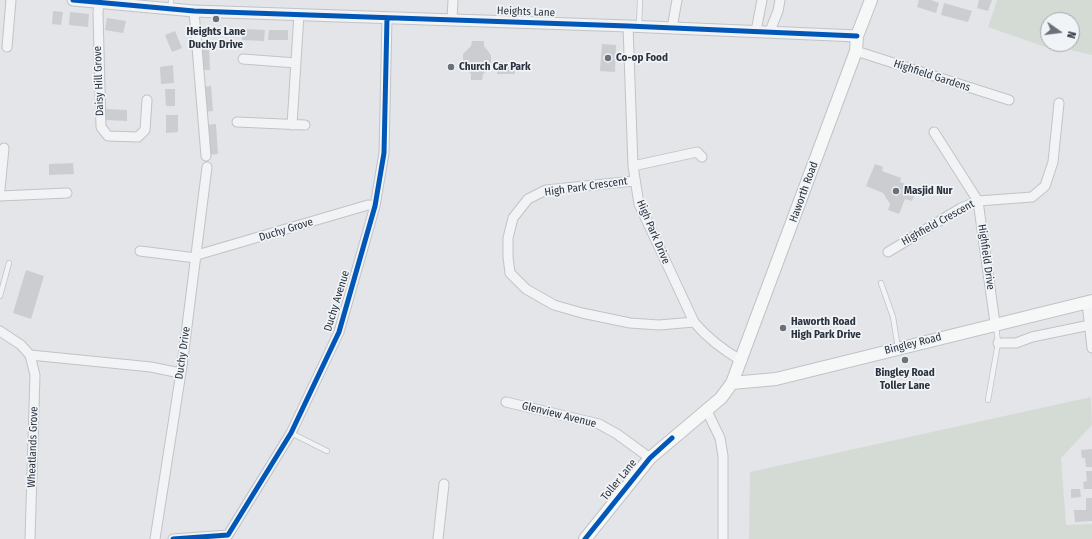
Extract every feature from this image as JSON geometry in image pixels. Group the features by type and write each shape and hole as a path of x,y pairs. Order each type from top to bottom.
{"main road":[{"name":"Haworth Road","path":"732,384 742,361 856,51 857,36 871,0"},
{"name":"Bingley Road","path":"732,384 776,379 995,323 1090,301"},
{"name":"Toller Lane","path":"585,539 650,458 706,409 721,398 732,384"}],"street":[{"path":"7,47 11,0"},
{"name":"Heights Lane","path":"74,0 171,4 194,11 639,26 857,36"},
{"path":"452,19 453,0"},
{"path":"672,28 677,0"},
{"path":"756,31 762,0"},
{"path":"770,31 778,11 780,0"},
{"name":"Daisy Hill Grove","path":"99,2 101,127 108,136 138,138 145,130 147,100"},
{"path":"194,11 206,156"},
{"path":"292,125 299,14"},
{"name":"Duchy Avenue","path":"173,539 229,537 291,433 339,332 375,206 384,153 387,18"},
{"name":"High Park Drive","path":"628,26 633,166 639,204 694,322 706,336 721,349 742,361"},
{"name":"Highfield Gardens","path":"856,51 1009,100"},
{"path":"243,59 296,63"},
{"name":"Highfield Crescent","path":"888,252 961,208 978,201 1032,197 1045,186 1053,162 1059,103"},
{"path":"237,122 305,125"},
{"name":"Highfield Drive","path":"934,132 978,201 995,323"},
{"path":"0,189 4,148"},
{"path":"633,166 697,152 702,157"},
{"name":"Duchy Drive","path":"155,539 196,257 206,167"},
{"name":"High Park Crescent","path":"634,180 546,190 528,199 513,218 508,238 510,273 526,289 554,305 582,313 630,323 659,325 694,322"},
{"path":"0,196 67,193"},
{"name":"Duchy Grove","path":"196,257 368,205 375,206"},
{"path":"140,252 196,257"},
{"path":"1090,301 1092,348"},
{"path":"998,343 1016,342 1032,337 1090,325"},
{"path":"0,331 21,345 30,355 151,367 180,373"},
{"name":"Wheatlands Grove","path":"30,355 35,375 30,539"},
{"name":"Glenview Avenue","path":"506,402 599,424 617,434 650,458"},
{"path":"706,409 720,438 723,456 723,539"},
{"path":"438,539 444,484"}],"lane":[{"path":"639,26 640,0"},
{"path":"0,296 9,263"},
{"path":"881,283 893,317 898,348"},
{"path":"988,400 998,343 995,323"},
{"path":"291,433 327,451"}],"shaded area":[{"path":"997,0 1092,0 1092,55 1079,52 1080,52 1080,12 1040,12 1040,45 988,27"},
{"path":"1091,397 1092,425 1061,458 1066,525 1092,524 1092,539 749,539 750,472"}],"building":[{"path":"919,0 931,0 939,3 936,13 917,7"},
{"path":"979,0 992,0 988,11 977,8"},
{"path":"944,3 972,11 968,22 941,15"},
{"path":"53,11 63,12 61,25 52,24"},
{"path":"70,12 89,14 88,27 69,25"},
{"path":"107,18 126,21 123,33 105,30"},
{"path":"243,29 265,30 264,41 242,40"},
{"path":"269,30 288,30 288,40 268,40"},
{"path":"175,31 182,48 172,52 165,35"},
{"path":"472,41 484,41 484,46 491,55 491,67 483,74 482,80 471,80 471,74 463,66 463,54 471,46"},
{"name":"Co-op Food","path":"602,44 616,45 615,72 600,71"},
{"path":"209,45 210,70 201,70 199,46"},
{"path":"498,62 515,63 515,74 497,74"},
{"path":"173,65 174,83 161,84 160,67"},
{"path":"211,86 213,111 204,112 202,87"},
{"path":"165,89 175,89 175,106 166,106"},
{"path":"106,109 127,110 127,121 105,120"},
{"path":"166,115 178,115 178,132 166,133"},
{"path":"216,124 218,154 208,155 206,125"},
{"path":"73,163 74,174 49,175 49,164"},
{"name":"Masjid Nur","path":"875,164 883,167 882,171 901,178 900,182 917,188 912,201 905,199 899,214 888,210 890,204 883,193 866,186"},
{"path":"26,270 44,276 31,319 13,313"},
{"path":"1092,449 1092,467 1086,467 1085,458 1082,458 1081,450"},
{"path":"1086,471 1092,471 1092,489 1084,489 1083,482 1087,481"},
{"path":"1071,489 1080,489 1081,497 1071,498"},
{"path":"1086,498 1092,498 1092,521 1075,522 1074,510 1086,510"}],"cycle path":[{"path":"73,0 194,11 628,26 857,36"},
{"path":"173,539 228,535 291,433 339,332 375,206 384,153 387,18"},
{"path":"585,539 650,458 672,438"}],"place":[{"name":"Heights Lane Duchy Drive","path":"216,19"},
{"name":"Co-op Food","path":"608,58"},
{"name":"Church Car Park","path":"451,67"},
{"name":"Masjid Nur","path":"896,191"},
{"name":"Haworth Road High Park Drive","path":"783,328"},
{"name":"Bingley Road Toller Lane","path":"905,360"}]}
